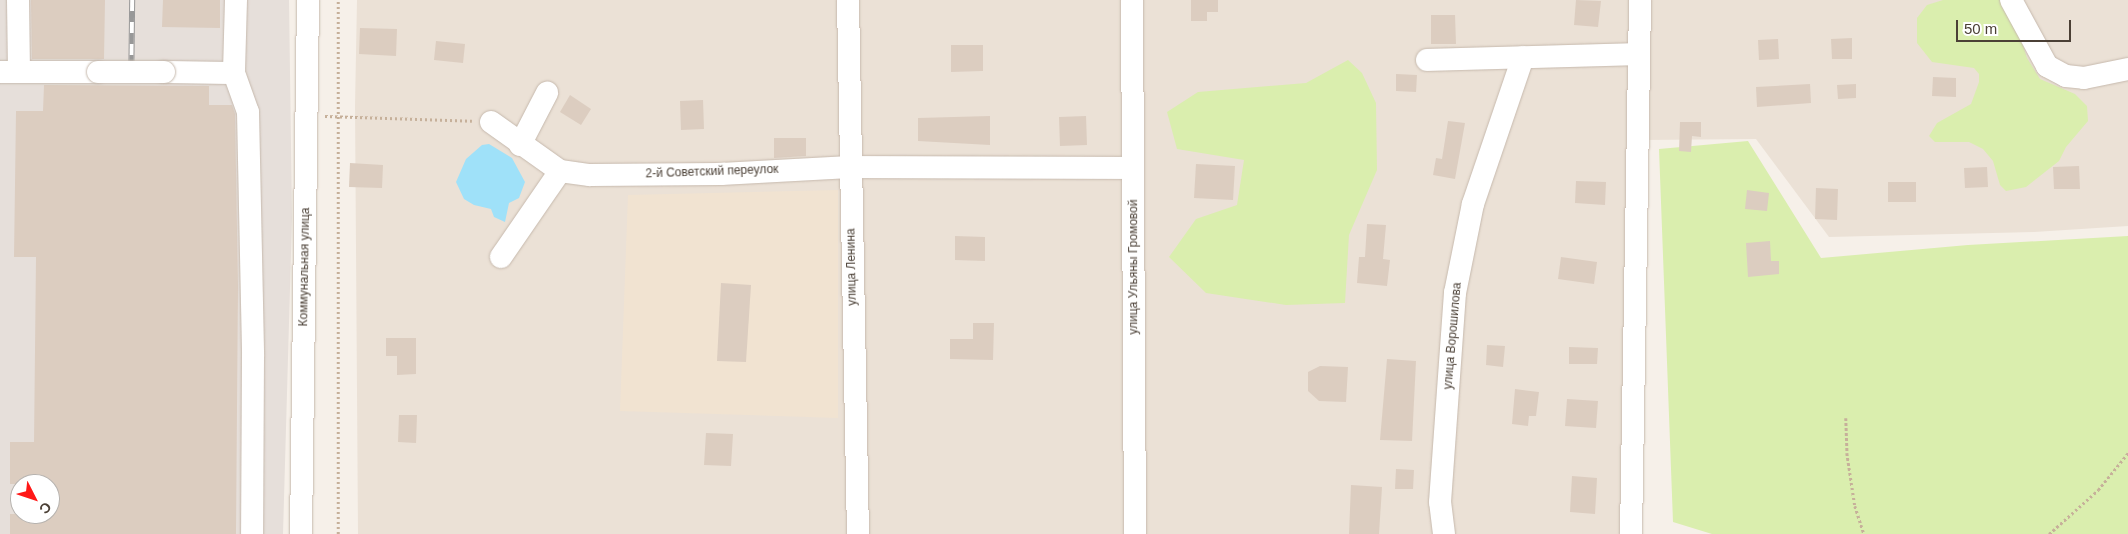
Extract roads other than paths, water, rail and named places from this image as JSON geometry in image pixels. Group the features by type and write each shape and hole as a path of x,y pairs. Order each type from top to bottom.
{"street":[{"path":"18,0 9,72 234,72"},
{"path":"236,0 234,72 244,94 248,112 254,356 252,534"},
{"name":"Коммунальная улица","path":"301,534 308,0"},
{"name":"улица Ленина","path":"848,0 858,534"},
{"name":"улица Ульяны Громовой","path":"1132,0 1135,534"},
{"path":"1632,534 1640,0"},
{"path":"2011,0 2047,66 2066,76 2084,78 2128,69"},
{"path":"1427,60 1639,54"},
{"name":"улица Ворошилова","path":"1444,534 1440,502 1455,293 1473,204 1523,57"},
{"path":"520,145 547,93"},
{"name":"2-й Советский переулок","path":"491,122 520,145 560,171 590,175 720,174 850,167 1133,168"},
{"path":"501,257 560,171"}],"water":[{"path":"489,144 512,158 525,182 519,198 509,203 505,222 494,217 491,209 474,205 464,199 456,182 466,159 482,145"}],"railway":[{"path":"131,77 132,0"}]}
